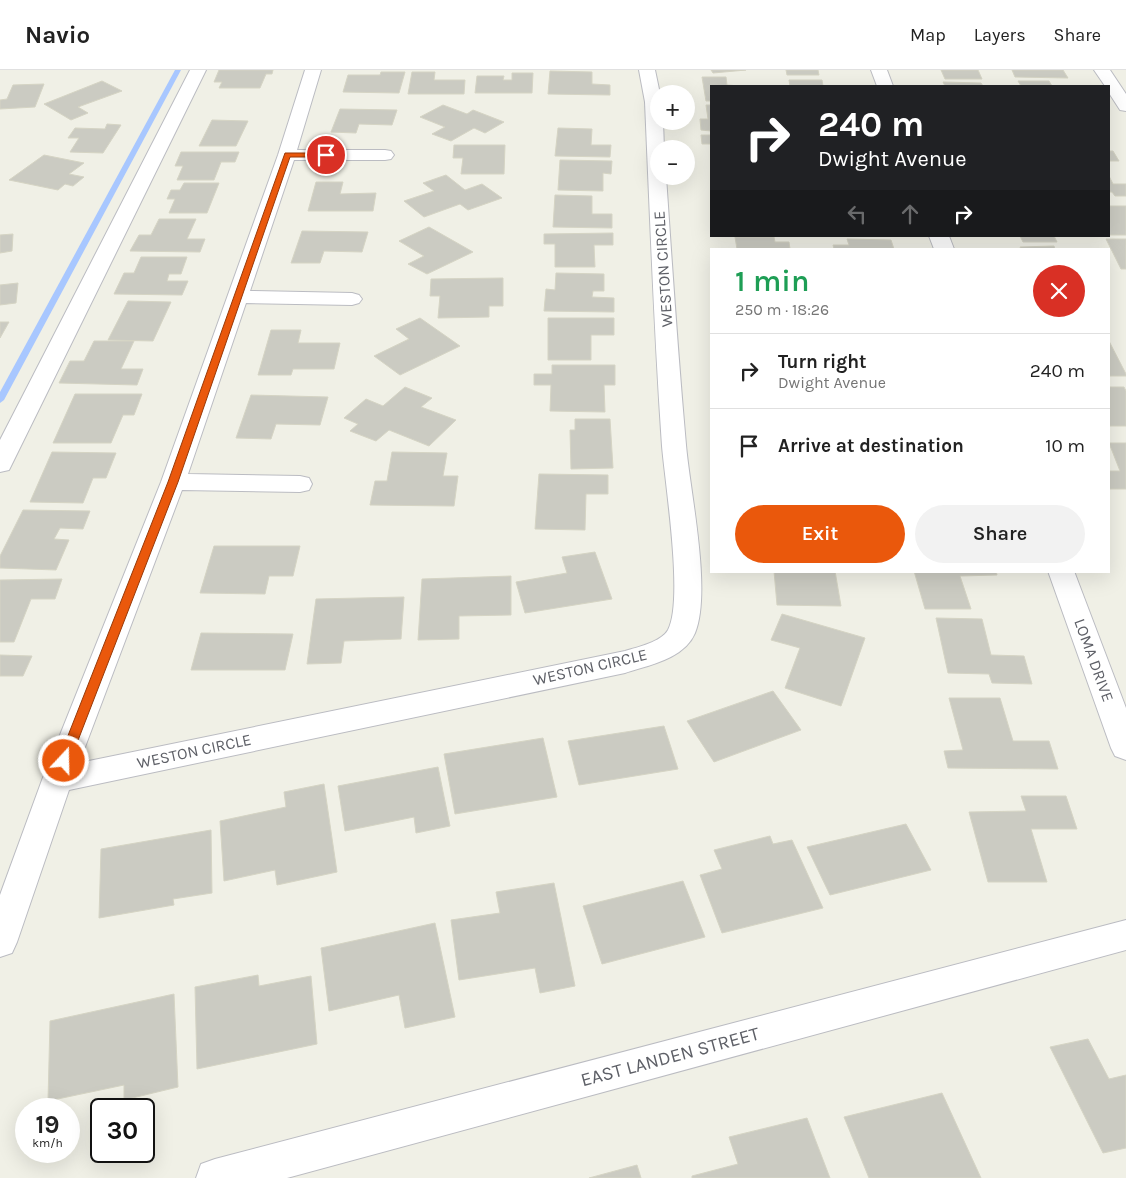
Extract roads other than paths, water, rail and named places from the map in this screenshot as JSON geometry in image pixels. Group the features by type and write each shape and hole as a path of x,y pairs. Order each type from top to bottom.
{"street":[{"path":"0,464 198,70"},
{"path":"0,942 57,780 173,482 288,155 313,70"},
{"name":"WESTON CIRCLE","path":"57,780 625,662 666,647 681,635 686,615 688,590 674,447 653,102 647,70"},
{"path":"879,70 885,85"},
{"path":"1102,70 1126,106"},
{"path":"288,155 385,155"},
{"path":"237,297 352,299"},
{"path":"173,482 300,484"},
{"name":"LOMA DRIVE","path":"1062,573 1126,748"},
{"name":"EAST LANDEN STREET","path":"214,1178 1126,936"}],"waterway":[{"path":"0,400 178,70"}]}
